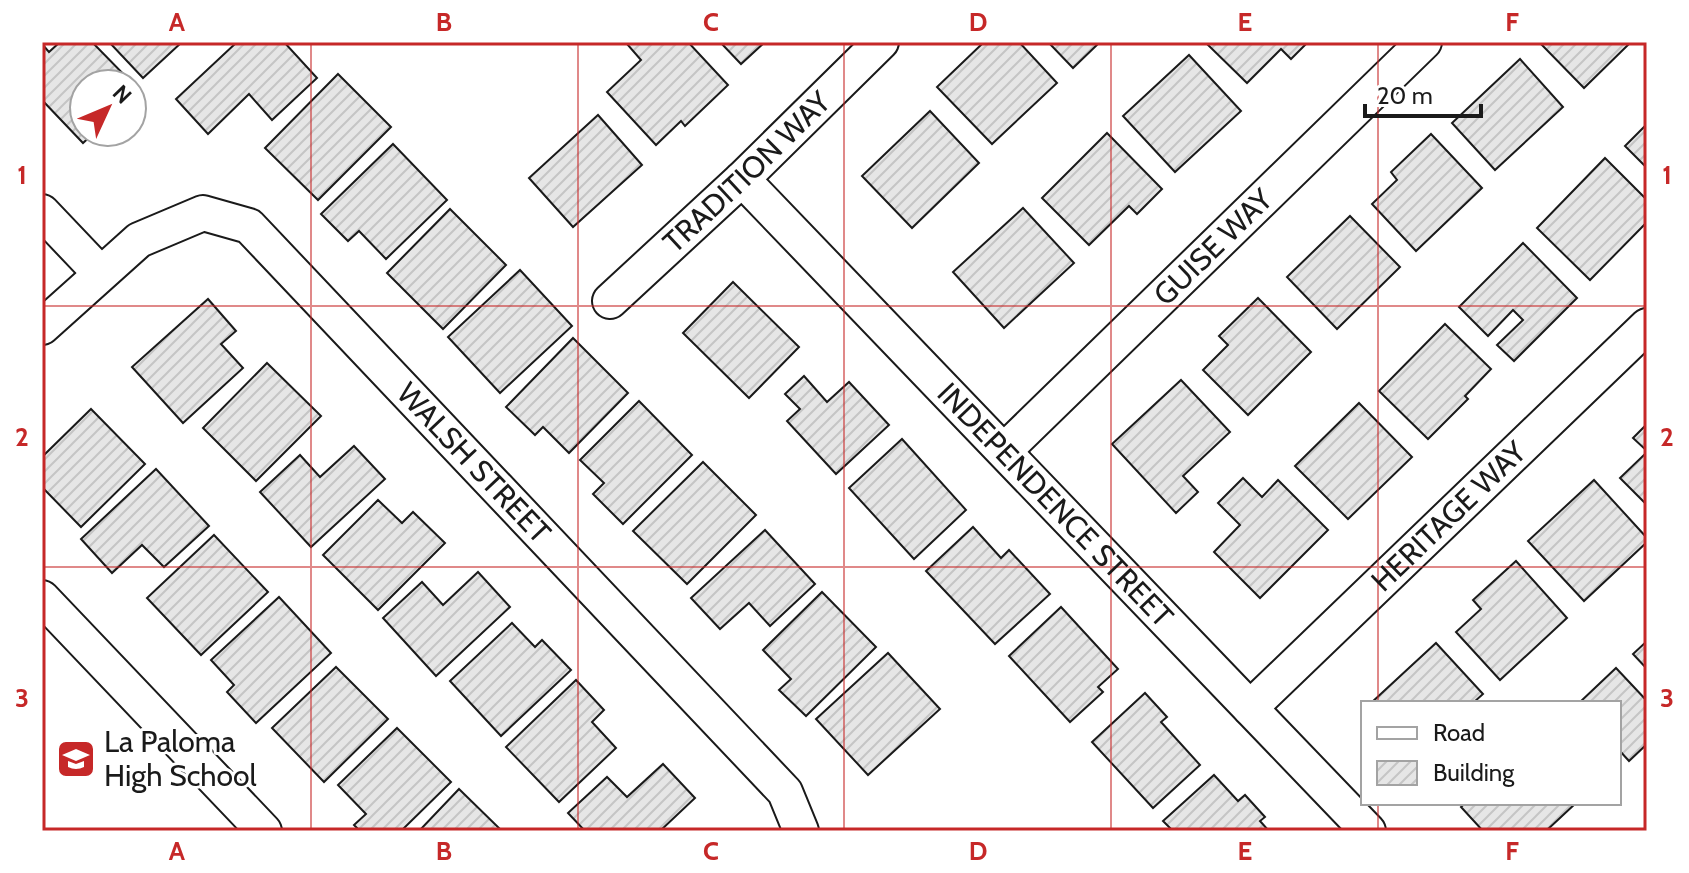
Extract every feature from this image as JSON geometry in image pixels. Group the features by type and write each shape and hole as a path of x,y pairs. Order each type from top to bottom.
{"street":[{"name":"TRADITION WAY","path":"610,301 742,179 881,42"},
{"name":"GUISE WAY","path":"1004,451 1424,42"},
{"name":"INDEPENDENCE STREET","path":"742,179 1368,831"},
{"path":"42,212 100,273"},
{"name":"WALSH STREET","path":"42,327 139,240 203,213 249,226 785,792 801,831"},
{"name":"HERITAGE WAY","path":"1250,708 1647,326"},
{"path":"42,598 264,831"}],"building":[{"path":"60,42 92,42 117,68 68,68 68,127 42,100 42,44 49,52"},
{"path":"109,42 182,42 148,73 148,68 134,68"},
{"path":"237,42 284,42 317,78 272,120 249,94 208,134 176,99"},
{"path":"688,42 728,85 685,126 681,121 656,145 607,92 641,60 627,44"},
{"path":"720,42 765,42 741,64"},
{"path":"984,42 1019,42 1057,83 992,144 937,87"},
{"path":"1048,42 1100,42 1073,68"},
{"path":"1205,42 1308,42 1291,59 1281,49 1247,83"},
{"path":"1539,42 1631,42 1584,88"},
{"path":"1189,55 1241,111 1175,172 1123,116"},
{"path":"1520,59 1563,107 1495,170 1452,123"},
{"path":"338,74 391,127 318,200 265,148"},
{"path":"930,111 979,163 912,228 862,176"},
{"path":"598,115 642,165 573,227 529,178"},
{"path":"1647,124 1647,168 1625,146"},
{"path":"1107,133 1162,189 1137,214 1129,206 1089,245 1042,198"},
{"path":"1431,134 1482,188 1416,251 1372,204 1397,180 1391,172"},
{"path":"393,144 447,200 386,259 359,231 348,241 321,214"},
{"path":"1605,158 1647,200 1647,222 1590,280 1537,228"},
{"path":"1023,208 1074,263 1004,328 953,272"},
{"path":"450,209 506,265 443,329 387,273"},
{"path":"1350,216 1400,267 1337,329 1287,277"},
{"path":"1523,243 1577,298 1514,361 1497,345 1523,320 1513,310 1488,336 1459,307"},
{"path":"520,270 572,326 500,393 448,337"},
{"path":"733,282 799,347 749,398 683,333"},
{"path":"1258,298 1311,352 1248,415 1203,370 1228,345 1219,336"},
{"path":"208,299 236,331 221,344 243,368 183,423 132,367"},
{"path":"1445,324 1491,369 1465,396 1468,399 1428,439 1379,391"},
{"path":"573,338 628,393 569,453 543,427 535,435 506,407"},
{"path":"267,363 321,416 256,481 203,428"},
{"path":"804,376 827,402 849,382 889,425 836,474 787,421 800,409 785,394"},
{"path":"1181,380 1230,432 1183,476 1198,492 1176,513 1112,444"},
{"path":"639,401 692,455 623,524 593,494 604,483 580,460"},
{"path":"1359,403 1412,457 1348,519 1295,466"},
{"path":"91,409 145,464 81,527 42,487 42,457"},
{"path":"1647,424 1647,451 1633,438"},
{"path":"902,439 966,510 914,559 849,488"},
{"path":"354,446 385,479 311,547 260,492 300,455 320,477"},
{"path":"1647,452 1647,505 1620,478"},
{"path":"703,462 756,515 687,584 633,531"},
{"path":"156,469 209,526 164,567 142,545 112,573 81,539"},
{"path":"1243,478 1262,497 1278,480 1328,530 1260,598 1214,552 1240,525 1218,503"},
{"path":"1594,480 1647,538 1647,542 1584,601 1528,541"},
{"path":"378,500 402,523 413,512 445,543 378,610 323,555"},
{"path":"973,527 1001,558 1009,550 1050,594 995,644 926,571"},
{"path":"765,530 815,584 770,626 749,603 720,629 691,598"},
{"path":"214,535 268,592 201,655 147,598"},
{"path":"1516,561 1567,618 1500,680 1456,632 1481,609 1473,600"},
{"path":"478,572 510,607 436,676 383,618 422,582 443,605"},
{"path":"822,592 876,647 806,716 779,690 791,679 763,650"},
{"path":"279,597 331,653 256,723 227,692 234,685 211,660"},
{"path":"1061,607 1118,669 1098,687 1103,692 1070,722 1009,656"},
{"path":"512,623 535,647 542,640 571,670 501,736 450,681"},
{"path":"1647,641 1647,669 1633,654"},
{"path":"1436,643 1483,694 1475,701 1373,701"},
{"path":"888,653 940,709 868,775 816,719"},
{"path":"336,667 388,719 324,782 272,728"},
{"path":"1616,668 1647,701 1647,744 1629,761 1621,752 1621,701 1581,701"},
{"path":"576,680 604,710 592,722 616,748 559,802 506,747"},
{"path":"1145,693 1167,717 1161,722 1200,765 1153,808 1092,742"},
{"path":"397,728 451,782 401,831 360,831 354,825 366,814 338,785"},
{"path":"663,764 695,798 660,831 585,831 568,813 607,777 627,797"},
{"path":"1214,775 1238,801 1245,795 1265,817 1260,821 1269,831 1173,831 1163,821"},
{"path":"459,789 502,831 419,831"},
{"path":"1574,805 1546,831 1483,831 1461,807"}],"place":[{"name":"La Paloma High School","path":"76,759"}]}
